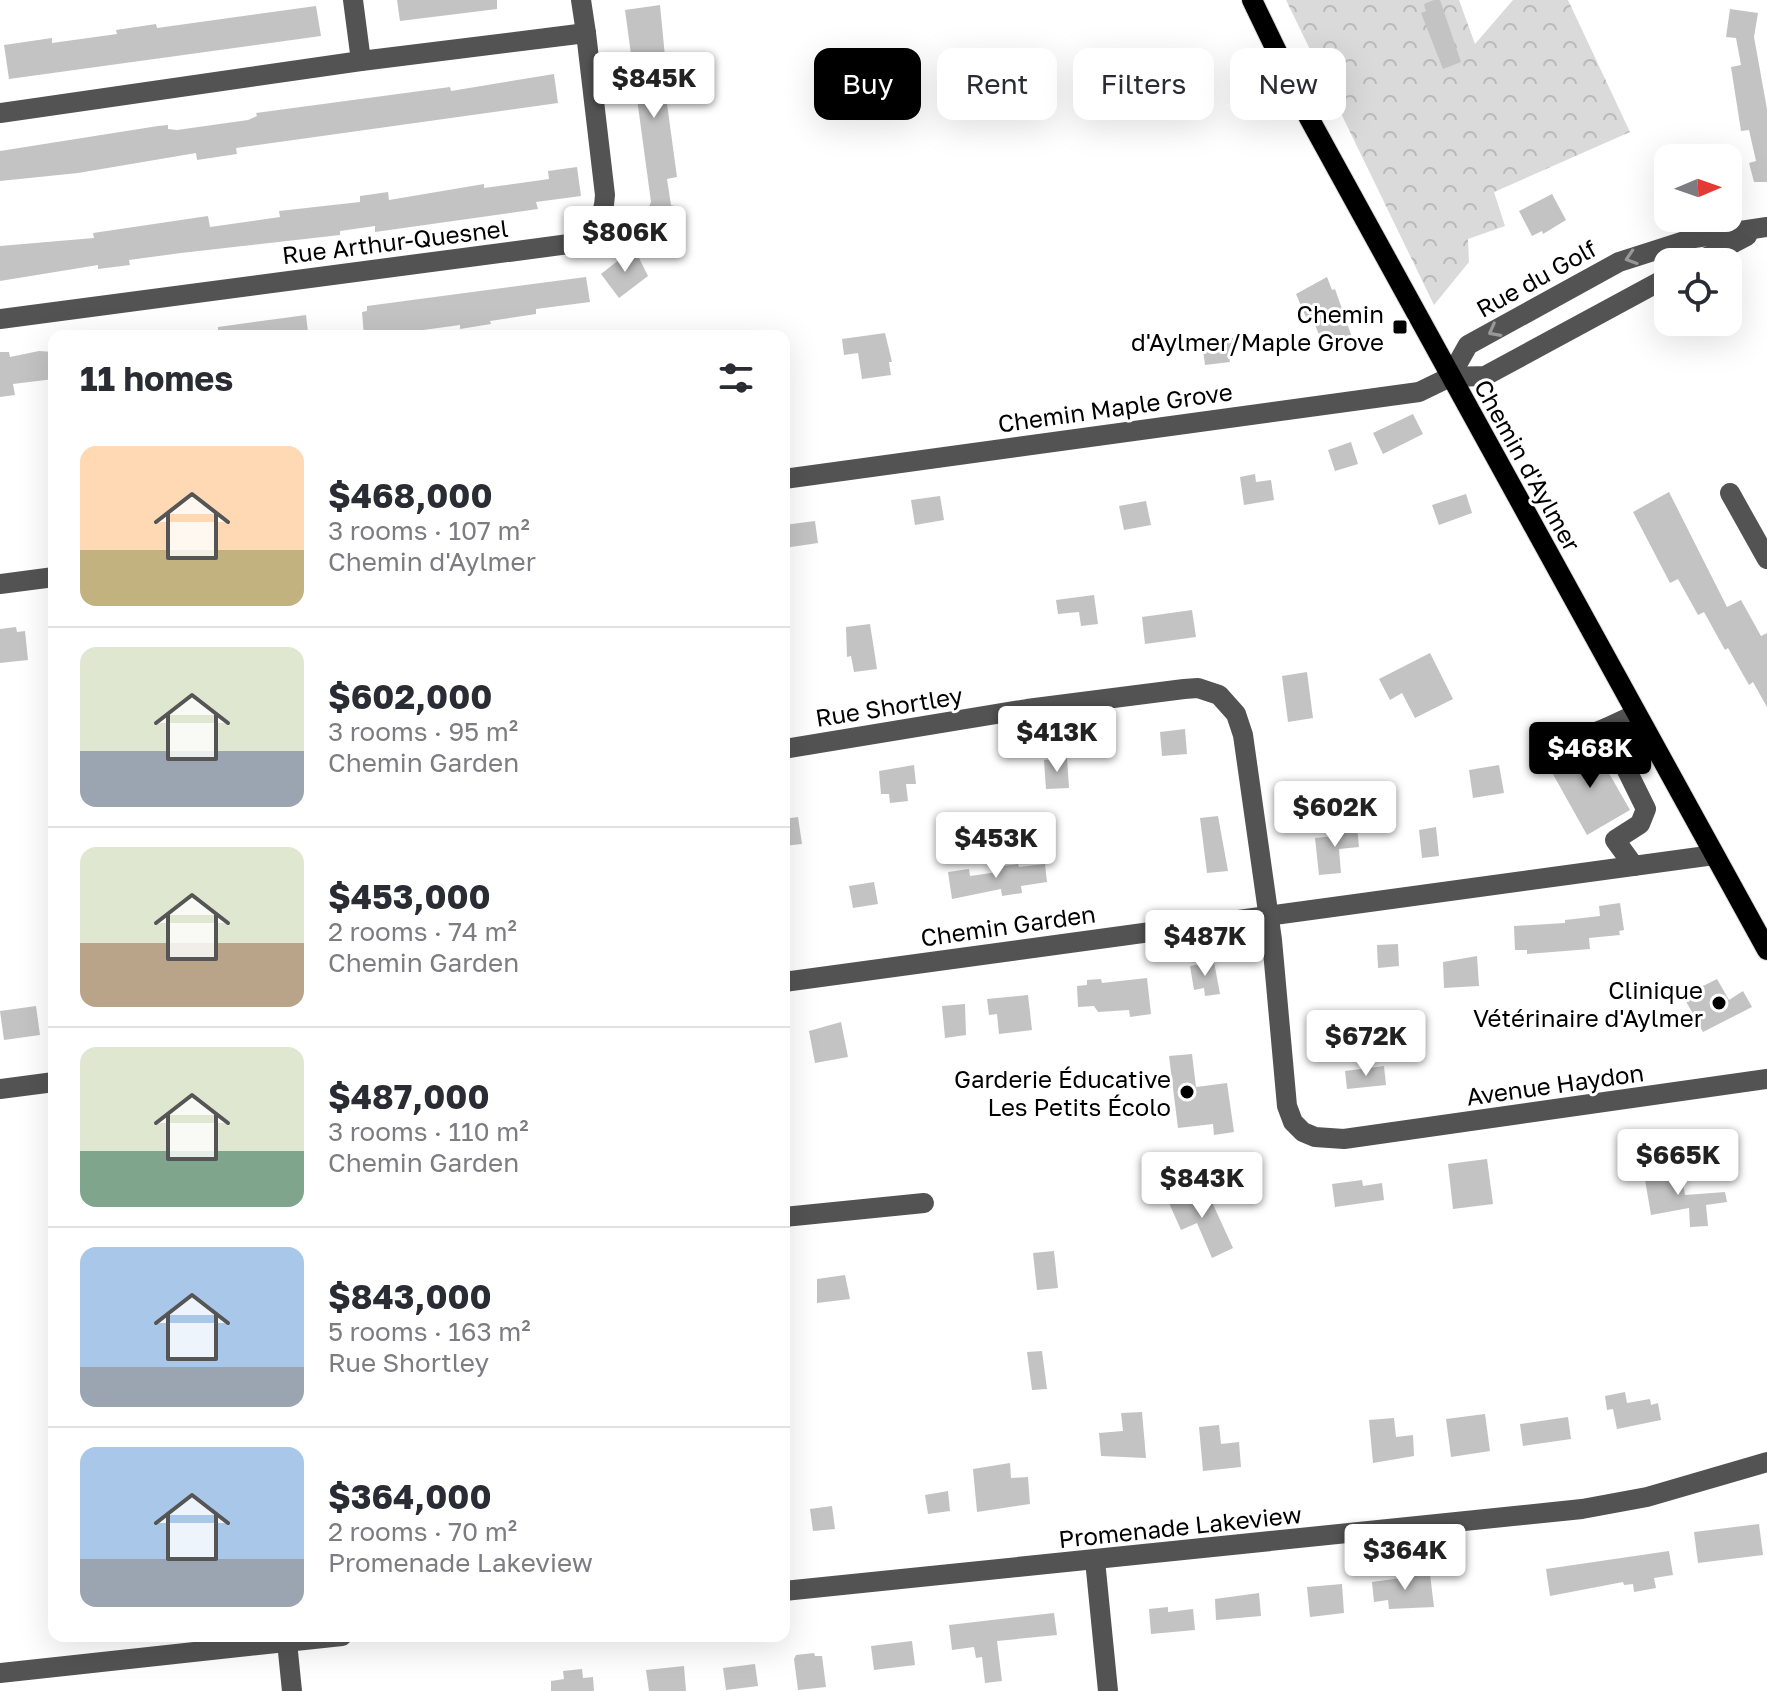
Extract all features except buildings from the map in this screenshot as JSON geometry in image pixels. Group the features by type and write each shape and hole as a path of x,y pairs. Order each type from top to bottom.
{"main road":[{"name":"Chemin d'Aylmer","path":"1252,0 1288,79 1767,950"}],"street":[{"path":"353,0 361,61"},
{"name":"Rue Arthur-Quesnel","path":"0,319 549,247 583,238 600,220 605,195 581,0"},
{"path":"0,113 361,61 586,33"},
{"name":"Rue du Golf","path":"1450,377 1468,345 1619,262 1694,238 1764,228"},
{"name":"Rue du Golf","path":"1725,248 1764,228"},
{"path":"1450,377 1485,376 1654,285"},
{"name":"Chemin Maple Grove","path":"790,478 1419,392 1450,377"},
{"path":"1730,493 1767,559"},
{"path":"0,584 48,578"},
{"name":"Rue Shortley","path":"790,748 1027,709 1184,689 1209,690 1229,703 1243,735 1268,916 1287,1106 1293,1122 1303,1132"},
{"path":"1557,747 1636,714"},
{"path":"1606,728 1646,809 1640,824 1615,840 1634,866"},
{"name":"Chemin Garden","path":"790,981 1714,855"},
{"name":"Avenue Haydon","path":"1303,1132 1328,1139 1400,1133 1767,1079"},
{"path":"0,1089 48,1083"},
{"path":"790,1216 924,1203"},
{"name":"Promenade Lakeview","path":"790,1590 1582,1509 1647,1497 1767,1462"},
{"path":"1095,1560 1108,1691"},
{"path":"0,1673 287,1642 292,1691"}],"green space":[{"path":"1286,0 1459,0 1475,44 1513,0 1568,0 1630,132 1494,192 1505,226 1468,239 1469,262 1434,305 1344,120 1346,48 1309,48"}],"place":[{"name":"Chemin d'Aylmer/Maple Grove","path":"1400,327"},
{"name":"Clinique Vétérinaire d'Aylmer","path":"1719,1003"},
{"name":"Garderie Éducative Les Petits Écolo","path":"1187,1092"}]}
